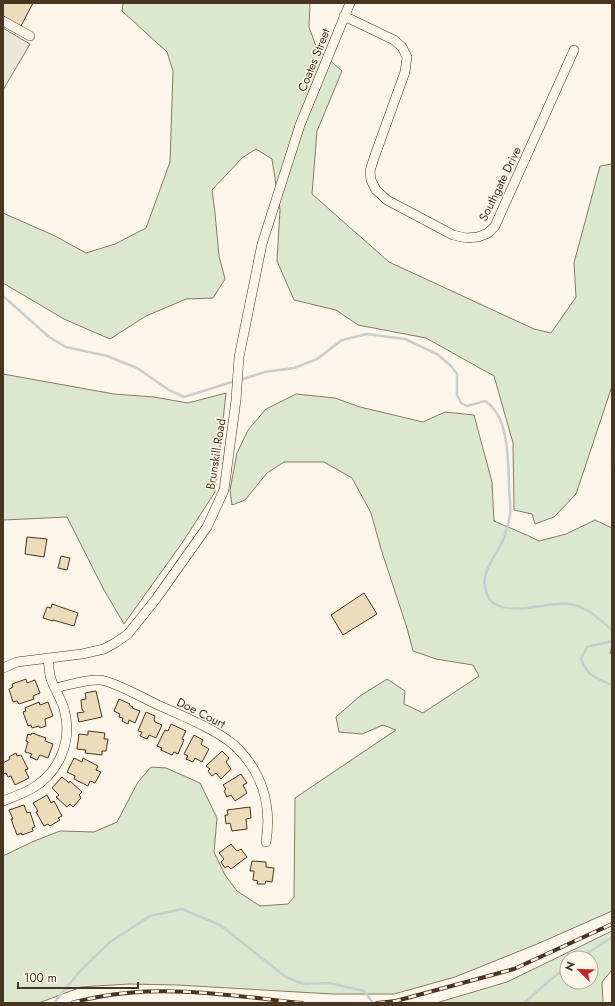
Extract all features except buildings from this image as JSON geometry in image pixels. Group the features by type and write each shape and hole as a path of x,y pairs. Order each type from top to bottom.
{"street":[{"name":"Coates Street","path":"300,126 350,3"},
{"name":"Southgate Drive","path":"344,16 394,40 402,47 407,57 405,72 370,171 371,180 376,190 387,200 426,221 453,235 466,238 478,237 488,233 495,226 574,50"},
{"path":"3,21 30,36"},
{"name":"Brunskill Road","path":"3,668 17,662 82,654 104,649 115,643 128,634 156,599 207,527 224,490 240,357 262,244 300,126"},
{"path":"3,801 26,792 46,779 56,766 67,738 65,712 51,678 48,658"},
{"name":"Doe Court","path":"55,688 85,681 106,681 215,732 234,745 253,768 260,780 268,816 266,842"}],"green space":[{"path":"123,3 310,3 309,27 317,49 342,71 317,131 312,194 389,262 534,329 551,333 576,297 574,263 600,166 612,164 612,386 576,494 554,517 535,524 532,514 514,510 513,443 494,376 426,338 358,325 336,310 294,300 277,261 280,210 272,159 256,149 242,158 212,190 219,256 225,279 213,298 186,299 146,316 110,339 64,319 3,283 3,213 55,236 86,253 115,244 146,228 170,162 173,71 167,52 122,11"},
{"path":"3,374 114,394 154,397 188,403 226,393 215,492 182,543 124,624 104,590 67,517 3,520"},
{"path":"296,394 335,398 360,407 423,422 445,412 474,415 492,482 494,521 539,541 566,534 595,520 612,528 612,646 610,653 612,655 612,911 537,944 455,977 394,994 332,994 178,985 129,984 81,987 39,1003 3,1003 3,856 60,831 94,832 117,822 138,782 151,767 166,768 200,783 217,818 214,852 225,875 237,891 260,906 288,904 294,897 295,798 396,730 383,725 362,734 339,732 336,717 360,696 387,679 405,691 404,704 423,713 479,676 473,665 436,659 413,651 371,513 352,478 324,462 284,462 267,473 245,500 232,505 230,490 237,453 248,430 266,409"},
{"path":"612,931 612,970 602,982 603,1003 436,1003 507,982 559,957 559,990 599,990 599,950 573,950"}],"shaded area":[{"path":"3,28 30,44 3,90"}],"waterway":[{"path":"3,296 49,337 66,347 107,356 137,368 169,390 184,397 235,381"},
{"path":"240,380 265,372 294,368 317,359 342,340 367,334 405,339 437,354 451,366 457,374 457,395 461,403 467,406 485,401 493,408 499,417 506,439 510,515 504,538 486,572 485,586 489,599 496,605 516,609 560,604 575,605 587,610 612,630"},
{"path":"612,455 612,468"},
{"path":"612,641 587,647 581,659 583,665 589,673 612,685"},
{"path":"54,1003 81,970 110,942 150,916 182,909 220,925 286,977 303,984 329,983 364,991 373,1003"},
{"path":"592,950 612,937"},
{"path":"524,1003 559,973"}],"railway":[{"path":"377,1003 396,1001 514,969 612,924"},
{"path":"72,1003 81,1000 123,993 149,991 200,992 302,1003"}]}
